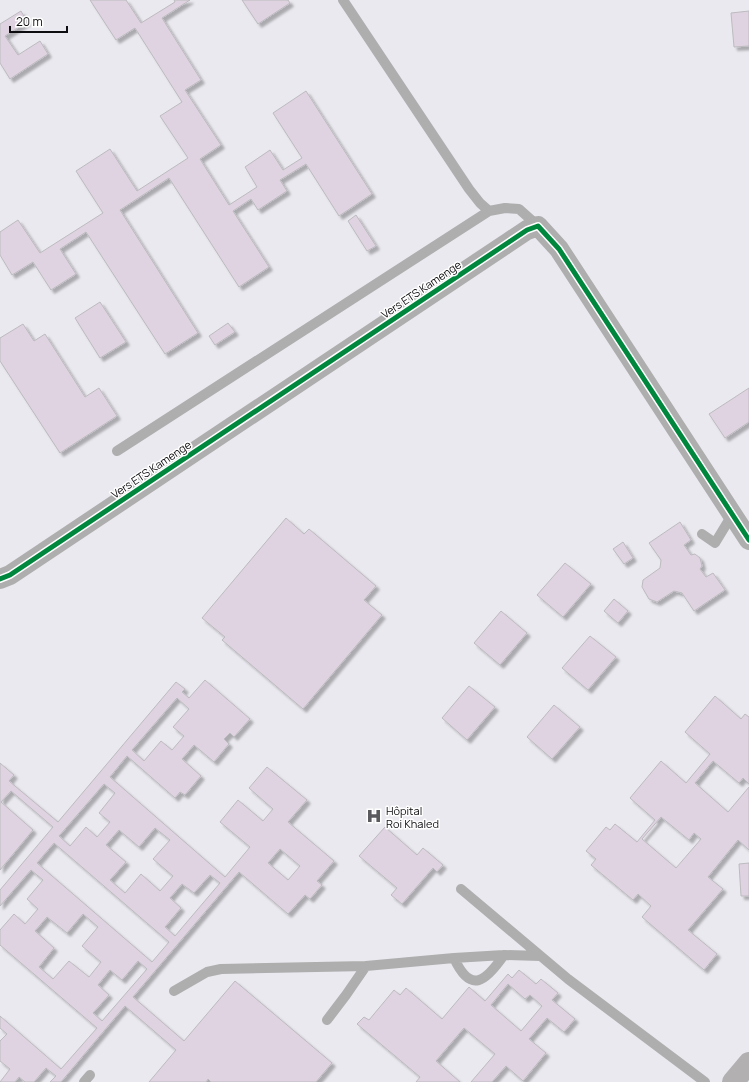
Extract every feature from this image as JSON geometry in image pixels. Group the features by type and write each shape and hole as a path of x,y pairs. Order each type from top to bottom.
{"main road":[{"path":"733,1082 749,1064"}],"street":[{"path":"538,226 559,249 749,540"},
{"name":"Vers ETS Kamenge","path":"0,579 10,575 527,230 538,226"}],"lane":[{"path":"343,0 469,189 480,203 489,211"},
{"path":"117,451 489,211 505,208 519,209 538,226"},
{"path":"702,534 715,543 732,516"},
{"path":"461,889 568,979 705,1082"},
{"path":"174,991 207,972 221,969 366,966 504,955 540,956"},
{"path":"454,958 459,968 466,976 477,981 487,976 494,970 504,955"},
{"path":"327,1020 366,966"}],"building":[{"path":"90,0 126,0 141,23 175,2 174,0 190,0 162,18 201,80 185,90 221,145 200,159 229,205 257,187 245,167 270,150 283,170 302,158 273,113 306,91 372,194 339,216 306,164 280,180 287,191 258,210 251,199 233,211 269,267 239,287 169,178 120,210 198,333 165,354 86,232 60,249 76,274 51,290 33,262 12,275 0,255 0,232 18,220 40,253 103,213 76,171 110,149 137,191 188,158 160,116 182,102 135,28 116,40"},
{"path":"242,0 288,0 290,3 258,24"},
{"path":"21,11 27,22 5,36 18,55 40,41 48,54 10,79 0,63 0,24"},
{"path":"749,11 749,46 734,47 731,13"},
{"path":"356,215 376,246 367,251 348,221"},
{"path":"100,302 126,342 100,358 75,318"},
{"path":"228,323 235,332 215,345 209,336"},
{"path":"23,324 34,341 45,334 85,397 99,388 117,416 60,453 0,361 0,338"},
{"path":"749,388 749,422 725,438 709,414"},
{"path":"286,518 304,534 309,529 376,586 364,600 382,615 303,709 222,640 225,637 202,618"},
{"path":"680,522 691,540 684,545 691,555 695,554 700,558 702,566 700,569 706,577 713,573 725,590 694,611 682,593 674,591 657,602 649,599 642,587 643,580 660,568 661,560 649,543"},
{"path":"623,542 633,558 624,564 613,549"},
{"path":"565,563 591,584 563,617 537,595"},
{"path":"614,599 628,611 618,623 604,611"},
{"path":"501,611 527,633 500,665 474,643"},
{"path":"590,636 616,657 588,690 562,668"},
{"path":"205,680 250,719 234,737 230,733 224,739 229,744 214,762 194,745 182,759 201,776 185,795 180,792 175,798 127,756 110,777 225,877 250,847 220,822 238,800 263,821 273,809 249,788 267,767 307,800 288,822 334,861 317,881 322,885 310,899 305,895 288,914 239,872 133,997 184,1041 235,981 332,1063 316,1082 211,1082 208,1079 206,1082 149,1082 176,1050 125,1006 61,1082 50,1082 56,1076 46,1068 34,1082 25,1082 19,1077 15,1082 0,1082 10,1069 0,1061 0,1041 7,1034 0,1028 0,1016 61,1069 97,1028 0,945 0,930 14,914 25,924 38,909 27,899 43,880 31,870 0,906 0,890 53,827 11,791 1,802 33,830 0,870 0,763 14,775 9,781 58,822 176,682 185,689 182,692 189,698","holes":["177,698 189,709 173,727 184,736 172,750 161,741 144,761 132,750","104,784 115,793 99,813 110,822 97,837 86,827 70,846 59,836","155,828 170,840 153,859 173,876 160,891 141,874 125,893 110,880 126,862 106,845 119,830 139,847","54,843 169,942 152,962 37,863","280,849 300,866 288,880 268,863","210,875 220,883 175,936 165,927 181,908 170,898 182,884 194,893","83,914 98,927 82,946 101,962 89,977 69,961 53,979 39,967 54,948 35,931 47,917 67,933","138,961 147,969 102,1021 93,1013 109,995 98,985 110,970 122,980"]},
{"path":"469,686 495,707 467,740 442,718"},
{"path":"715,696 741,719 745,714 749,717 749,784 743,778 739,783 713,761 695,783 728,812 749,787 749,850 738,840 708,877 723,889 688,930 717,954 704,970 642,917 651,906 638,894 633,900 591,865 596,859 586,851 606,827 610,830 615,824 637,842 655,820 630,798 661,761 686,783 710,754 685,732","holes":["661,817 689,840 694,833 701,839 676,868 642,839"]},
{"path":"554,705 580,727 552,759 527,737"},
{"path":"385,827 417,855 423,848 443,865 437,872 433,868 402,904 391,895 397,888 359,856"},
{"path":"749,863 749,896 741,896 739,864"},
{"path":"519,970 536,984 541,979 558,993 552,1000 575,1019 564,1032 547,1018 529,1039 546,1053 523,1081 506,1066 492,1082 471,1082 495,1054 464,1028 436,1061 460,1082 416,1082 420,1077 357,1024 364,1017 369,1020 394,990 400,995 406,988 442,1019 469,987 485,1001 508,974 512,978","holes":["508,984 525,999 530,995 542,1006 521,1031 491,1005"]}],"cycle path":[{"path":"0,579 10,575 527,230 538,226 559,249 749,540"}],"place":[{"name":"Hôpital Roi Khaled","path":"374,816"}]}
